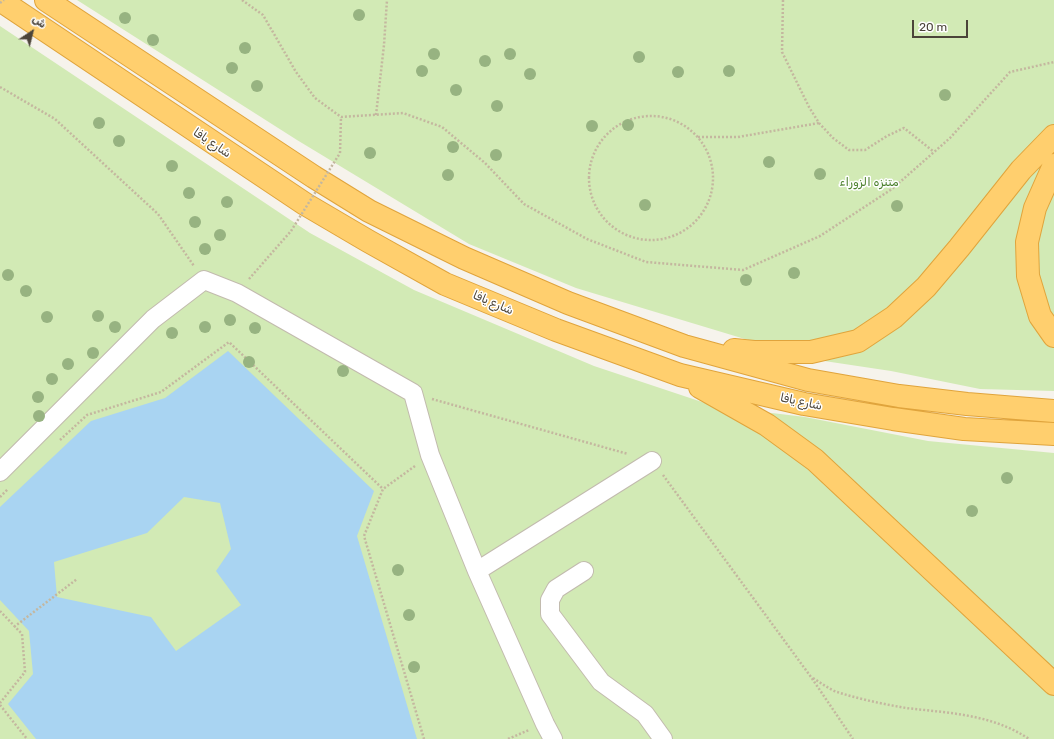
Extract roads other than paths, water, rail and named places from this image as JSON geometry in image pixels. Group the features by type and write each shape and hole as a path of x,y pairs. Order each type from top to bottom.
{"highway":[{"name":"شارع يافا","path":"46,0 314,177 370,211 464,258 547,294 684,346 808,380 899,396 974,405 1054,411"},
{"name":"شارع يافا","path":"0,2 304,204 445,284 556,330 680,375 804,404 964,429 1054,434"},
{"path":"684,346 754,352 812,352 858,340 894,317 926,287 960,248 1021,170 1054,136"},
{"path":"1054,166 1035,208 1027,242 1028,276 1040,316 1054,336"},
{"path":"680,375 767,425 815,460 1054,684"}],"lane":[{"path":"6,479 152,319 204,280 237,293 413,393 430,455 477,571 549,732"},
{"path":"477,571 652,461"},
{"path":"584,571 556,589 550,600 550,614 601,682 645,714 663,739"}],"water":[{"path":"228,351 374,491 357,536 417,739 36,739 8,704 33,674 29,631 0,600 0,507 91,421 165,398","holes":["184,497 220,503 231,549 216,571 241,605 176,651 151,617 57,597 54,562 147,533"]}],"park label":[{"name":"متنزه الزوراء","path":"869,183"}]}
